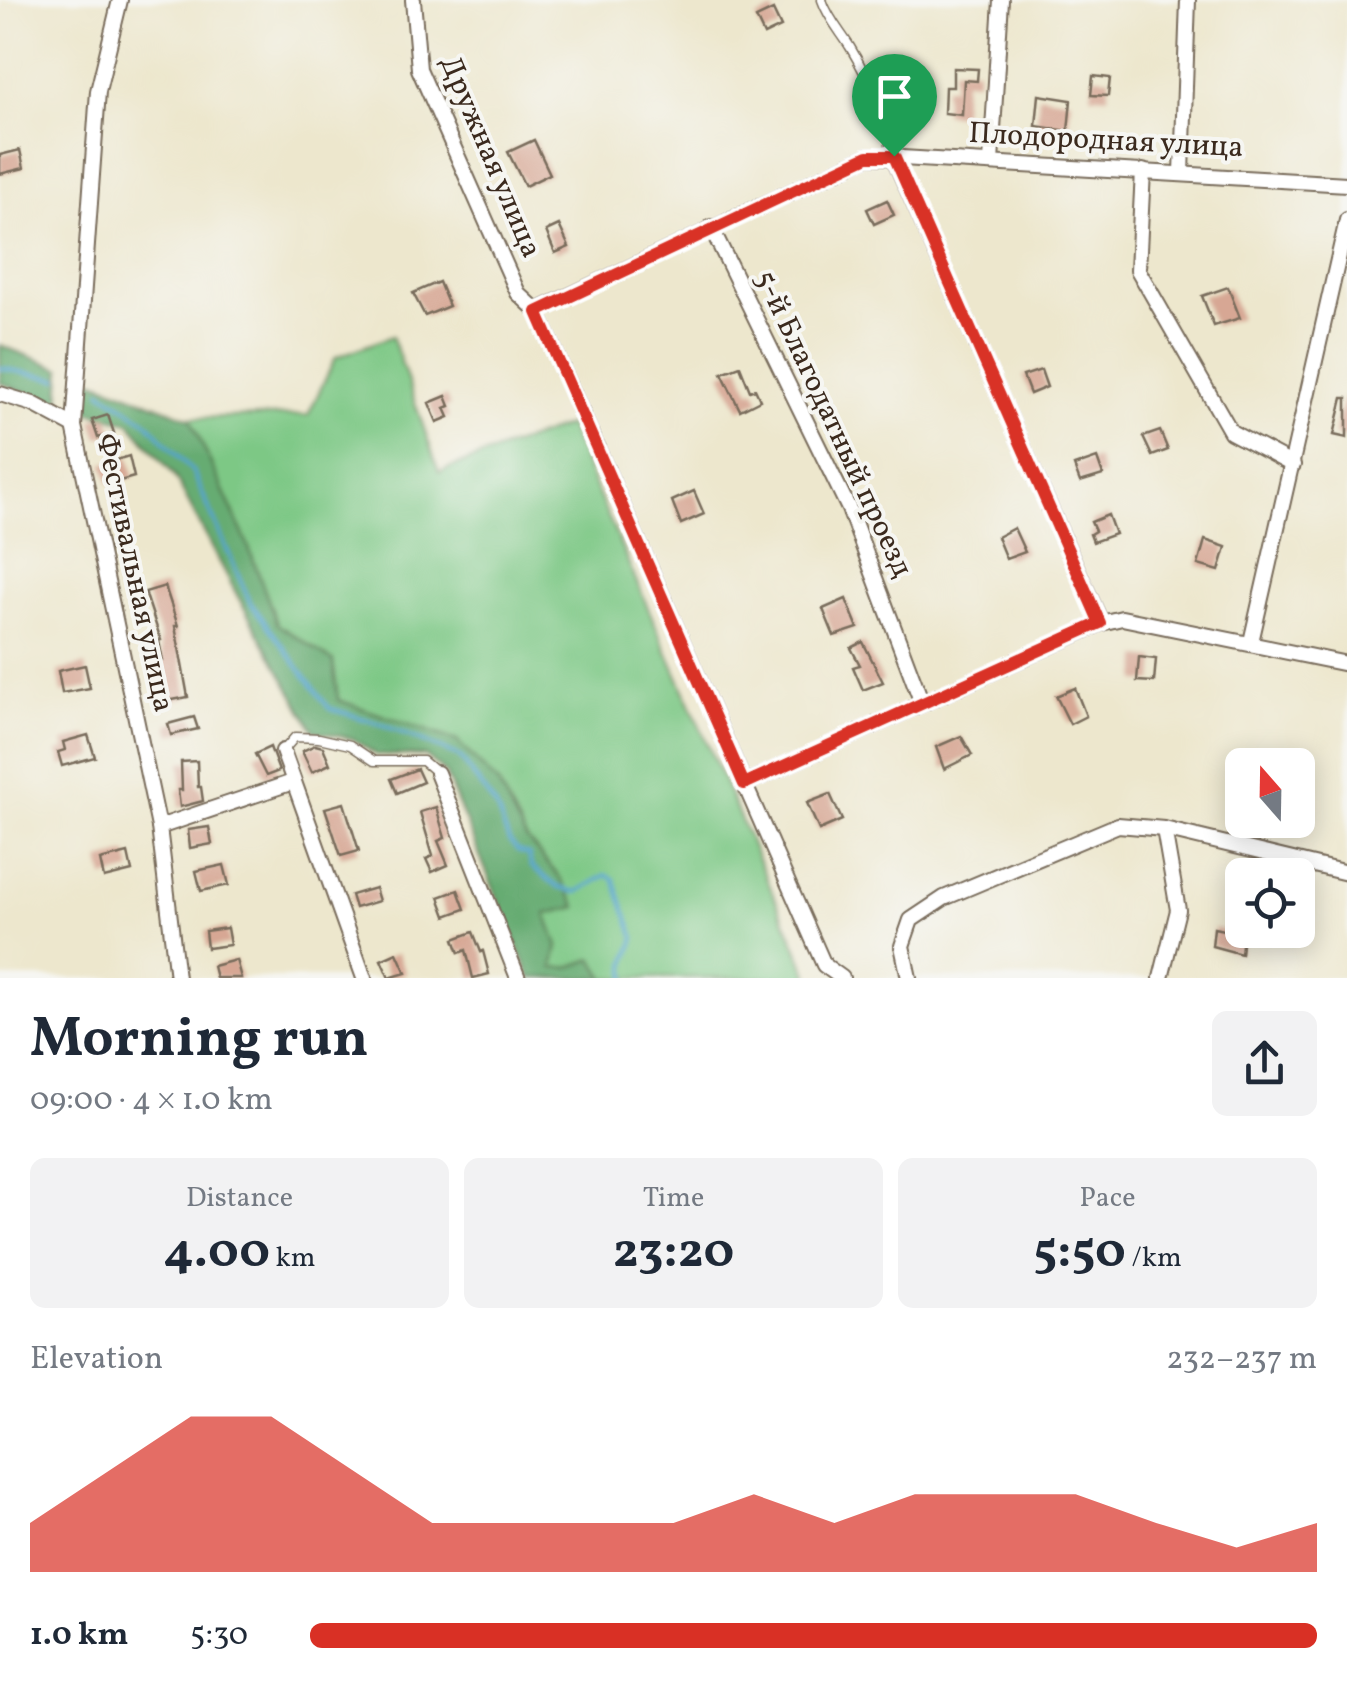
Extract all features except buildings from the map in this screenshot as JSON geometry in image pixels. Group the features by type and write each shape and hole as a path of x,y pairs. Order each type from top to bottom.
{"street":[{"name":"Фестивальная улица","path":"120,0 98,91 74,426 159,827 178,978"},
{"name":"Дружная улица","path":"413,0 418,69 518,292 537,312 824,965 842,978"},
{"path":"992,162 1002,0"},
{"path":"1182,173 1188,0"},
{"name":"Плодородная улица","path":"537,312 868,156 1347,184"},
{"path":"894,156 1100,623"},
{"path":"1143,171 1138,270 1231,432 1292,465"},
{"path":"1251,642 1347,220"},
{"name":"5-й Благодатный проезд","path":"712,227 849,509 922,702"},
{"path":"0,394 33,404 74,426"},
{"path":"744,784 1100,623 1122,618 1347,664"},
{"path":"282,751 364,978"},
{"path":"438,773 518,978"},
{"path":"159,827 294,782"},
{"path":"909,978 902,946 911,920 944,898 1118,825 1164,829 1347,873"},
{"path":"1161,978 1178,910 1164,829"}],"lane":[{"path":"822,0 851,49 886,124 894,156"},
{"path":"282,751 296,737 319,738 350,745 374,761 423,762 438,773"}],"green space":[{"path":"392,336 439,472 568,425 810,978 605,978 592,959 553,968 557,946 546,914 576,907 560,878 525,837 498,784 457,741 338,700 332,661 277,624 247,543 190,418 308,415 336,357"},
{"path":"0,345 62,369 60,404 0,383"},
{"path":"87,378 190,418 247,543 277,624 333,661 338,700 457,741 498,784 525,837 560,878 577,907 546,914 558,946 553,968 593,959 605,978 531,978 445,773 425,756 376,755 353,739 314,731 174,475 130,423 83,410"}],"waterway":[{"path":"0,368 58,379"},
{"path":"101,391 147,422 193,472 250,602 329,708 381,724 460,757 496,807 509,841 518,851 529,855 531,866 559,888 577,892 606,875 614,879 635,938 626,964 626,978"}],"route":[{"path":"868,156 894,156 1100,623 744,784 537,312 868,156"}]}
